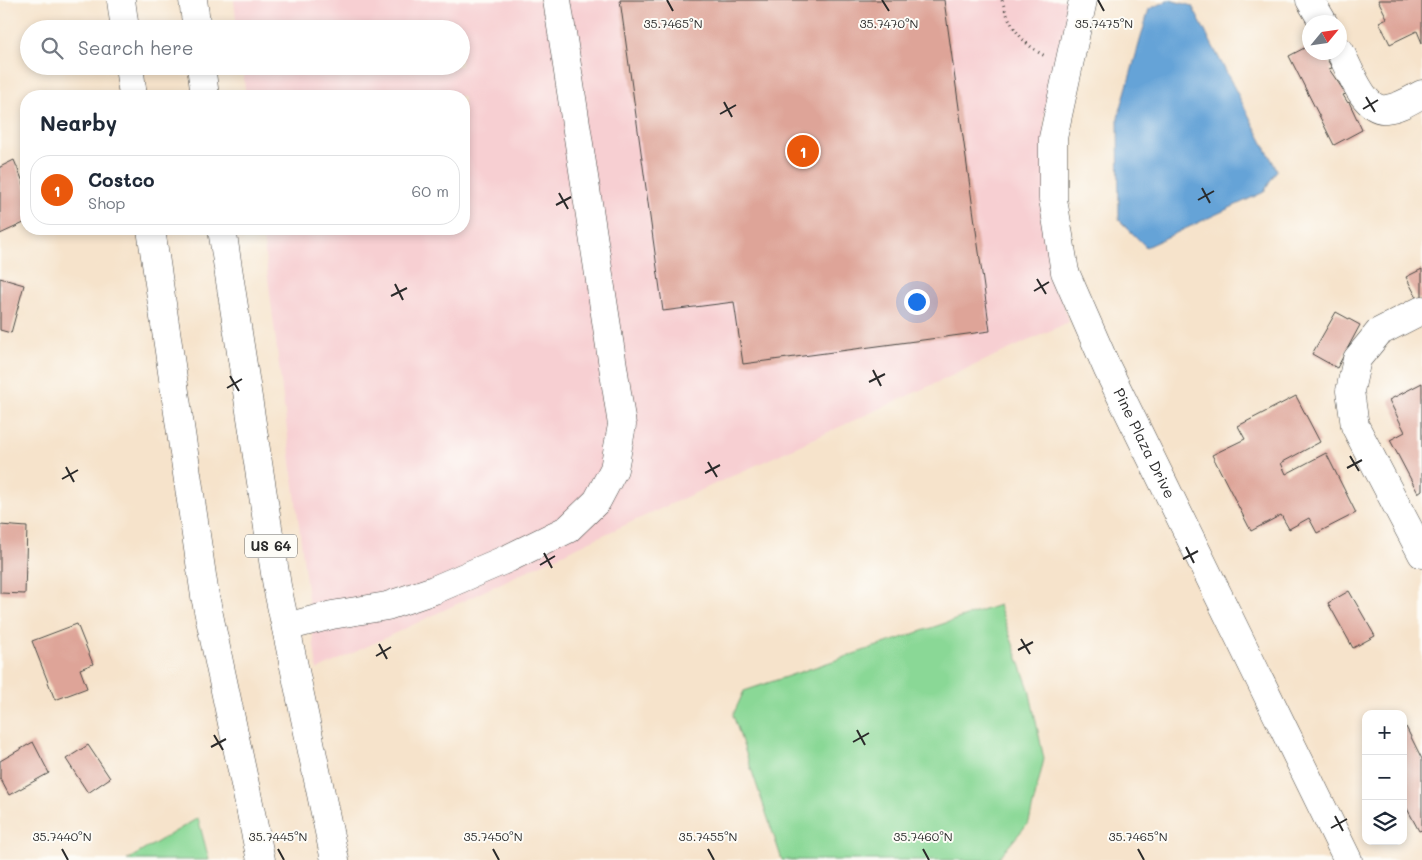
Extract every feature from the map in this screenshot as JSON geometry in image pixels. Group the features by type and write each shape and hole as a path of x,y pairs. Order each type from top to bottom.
{"main road":[{"path":"121,0 123,20"},
{"path":"193,0 196,20"},
{"path":"286,627 332,615 387,606 434,590 509,558 568,529 597,501 614,469 622,425 558,0"},
{"name":"Pine Plaza Drive","path":"1083,0 1054,138 1053,200 1065,272 1107,368 1348,860"},
{"path":"1310,0 1320,15"},
{"path":"1345,60 1366,100 1375,108 1385,109 1400,105 1422,94"},
{"path":"130,75 132,90"},
{"path":"202,75 204,90"},
{"path":"152,235 204,596 261,860"},
{"name":"US 64","path":"223,235 257,466 286,627 335,860"},
{"path":"1422,310 1380,332 1357,359 1350,391 1355,426 1422,554"}],"path":[{"path":"1002,0 1007,15 1020,36 1028,45 1045,56"}],"shaded area":[{"path":"234,0 1072,0 1056,60 1044,118 1052,264 1069,322 590,541 317,670 263,235 470,235 470,90 245,90 243,75 470,75 470,20 236,20"}],"green space":[{"path":"999,605 1029,689 1044,759 1029,822 997,860 782,860 733,715 744,691"},
{"path":"198,818 209,860 127,860"}],"water":[{"path":"1170,0 1192,6 1277,170 1264,192 1146,247 1119,220 1118,118 1149,9"}],"building":[{"path":"620,0 944,0 990,331 743,364 734,302 663,311"},
{"path":"1378,0 1422,0 1422,43 1417,31 1390,44 1379,22 1387,18"},
{"path":"1302,49 1302,60 1328,60 1332,68 1329,69 1346,94 1343,95 1349,102 1362,130 1334,145 1289,56"},
{"path":"14,160 20,174 20,225 0,234 0,167"},
{"path":"1422,269 1422,298 1418,300 1406,277"},
{"path":"0,278 24,285 11,333 0,330"},
{"path":"1336,312 1360,325 1337,368 1312,354"},
{"path":"1422,383 1422,490 1418,493 1390,440 1405,432 1389,400"},
{"path":"1296,396 1320,442 1281,463 1286,474 1326,453 1356,513 1317,533 1309,518 1289,529 1281,515 1251,531 1212,455 1245,439 1238,426"},
{"path":"0,525 27,527 25,594 0,593"},
{"path":"1349,591 1375,636 1353,648 1328,603"},
{"path":"77,624 93,664 80,669 87,688 55,700 32,641"},
{"path":"1407,729 1422,759 1422,830 1419,831 1407,808"},
{"path":"33,742 49,773 9,795 0,778 0,761"},
{"path":"88,745 110,778 88,793 66,759"}],"place":[{"name":"Costco","path":"803,151"}]}
